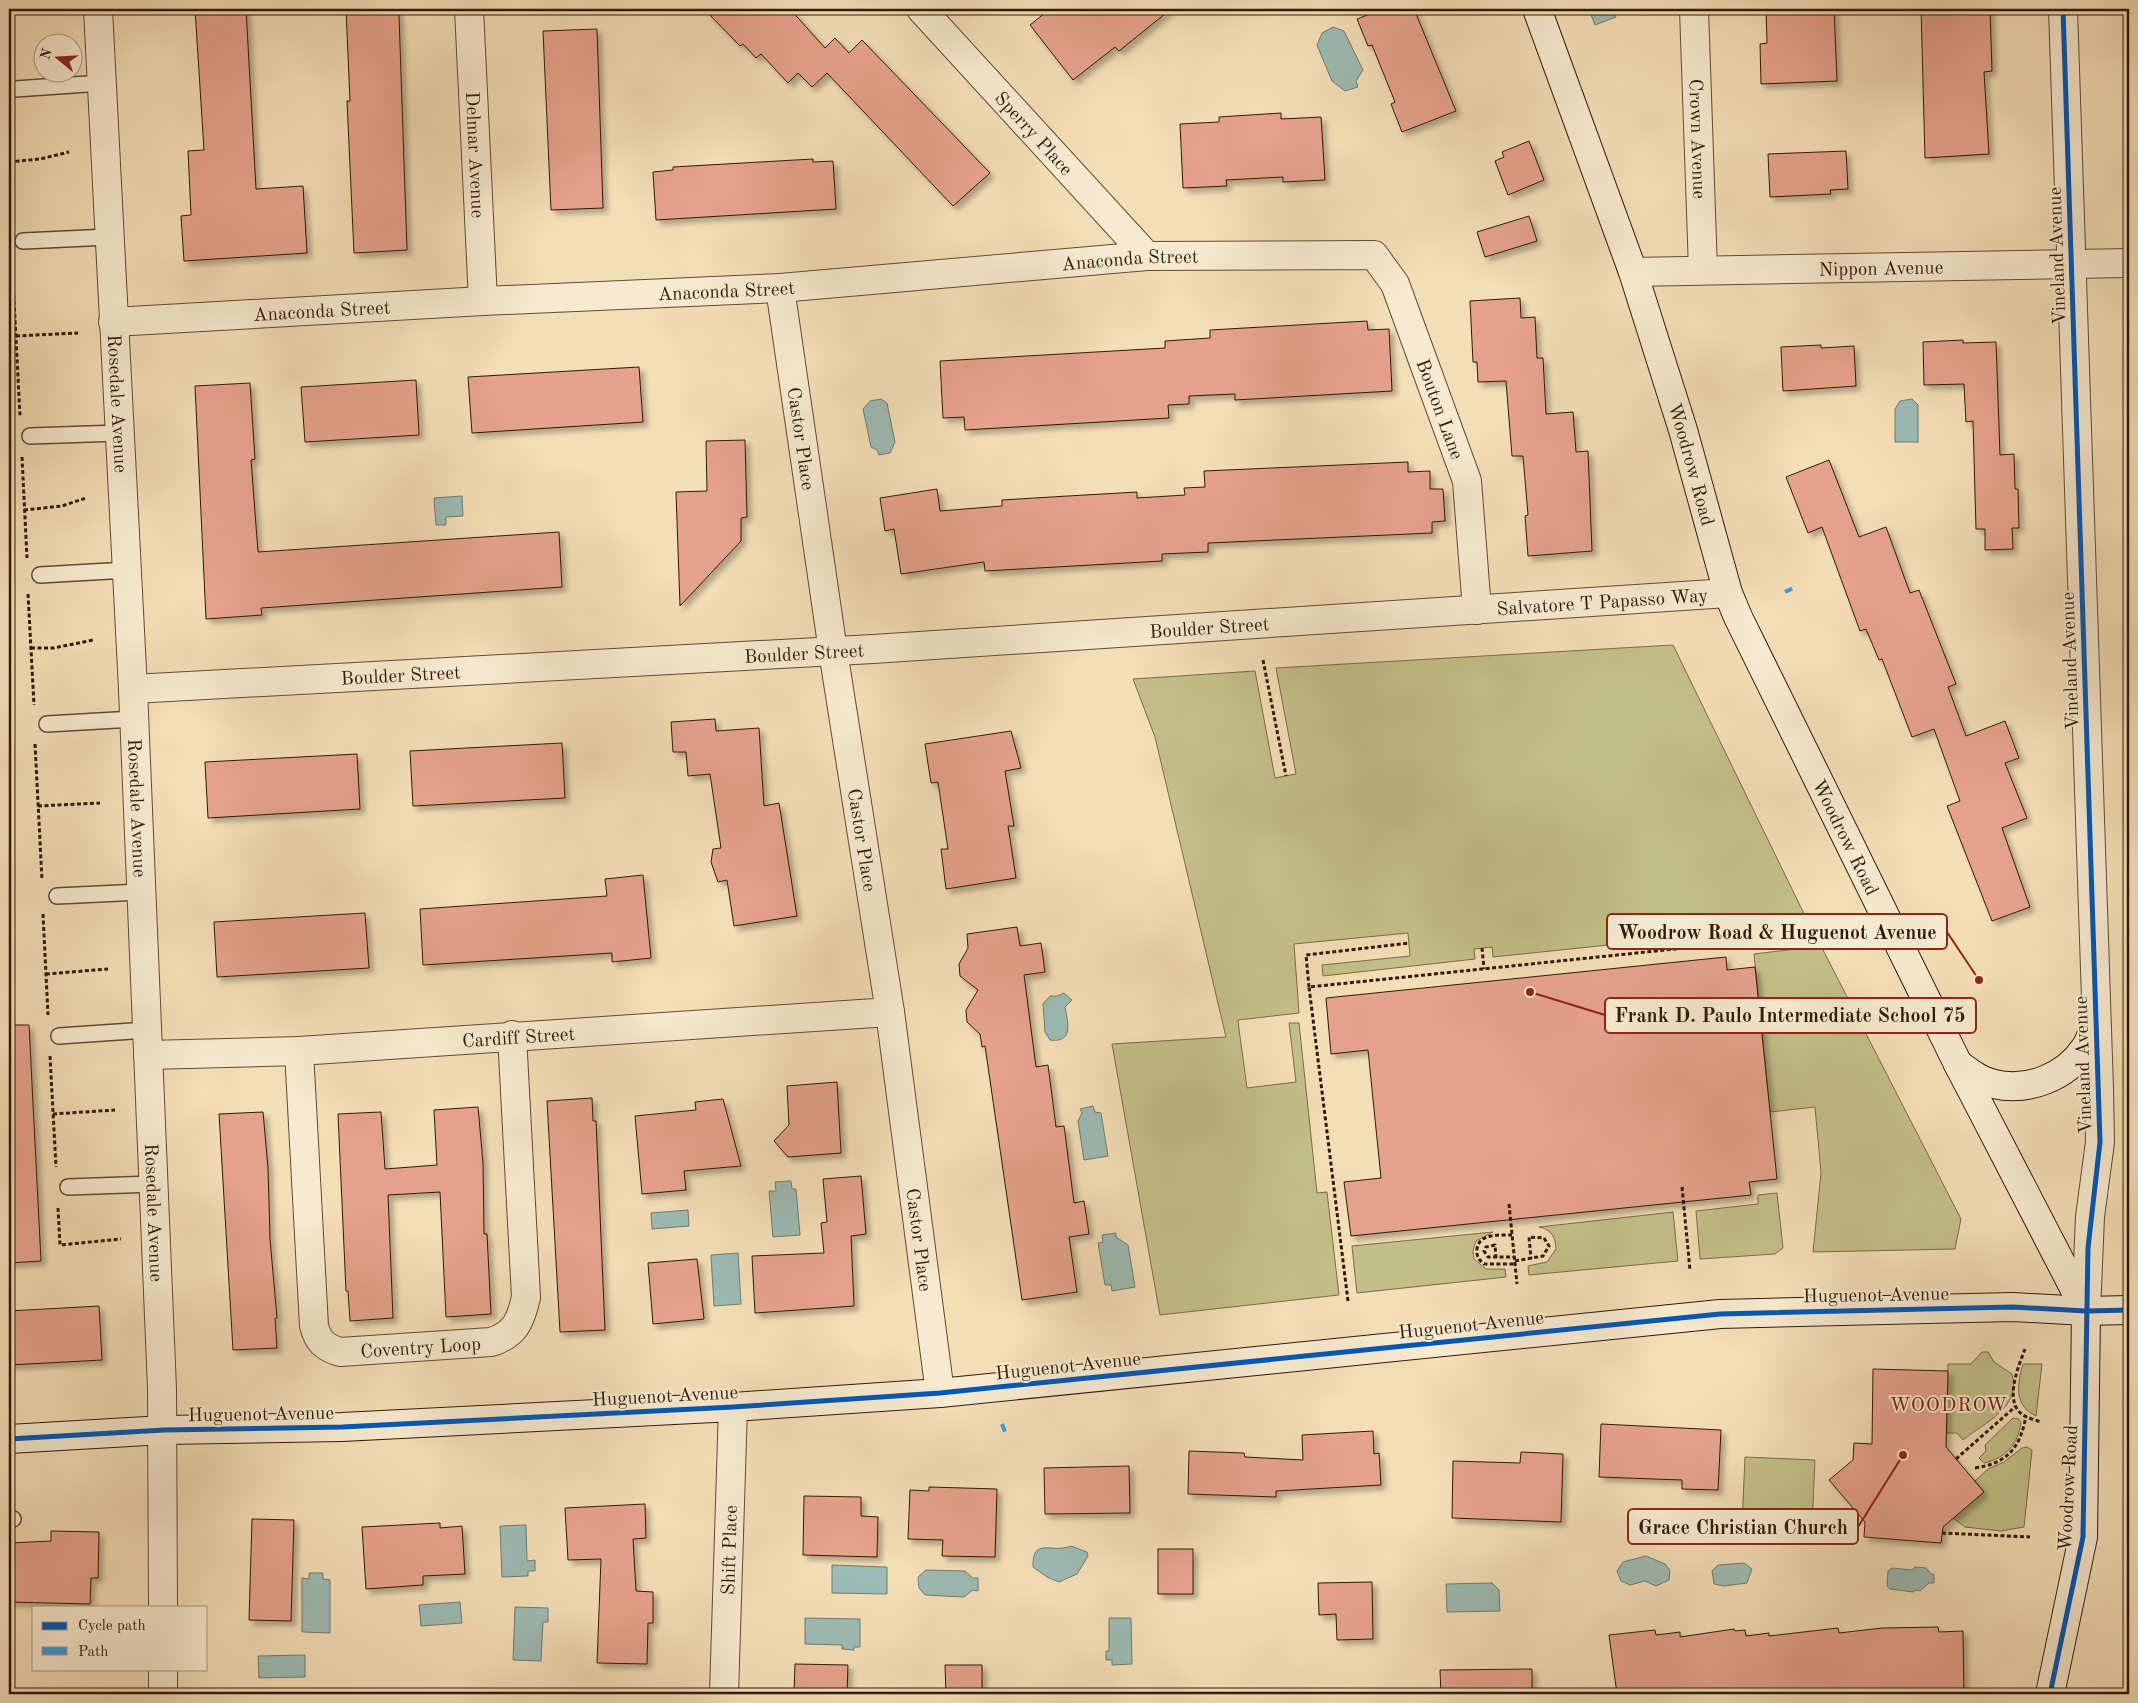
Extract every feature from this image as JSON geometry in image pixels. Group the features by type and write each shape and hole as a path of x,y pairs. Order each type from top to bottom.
{"street":[{"name":"Rosedale Avenue","path":"98,9 134,719 164,1430 163,1606"},
{"name":"Delmar Avenue","path":"469,9 483,301"},
{"name":"Woodrow Road","path":"1537,9 1632,272 1683,430 1728,593 1738,618 1958,1064 2086,1311 2083,1537 2050,1694"},
{"name":"Crown Avenue","path":"1694,9 1703,270"},
{"name":"Vineland Avenue","path":"2063,9 2100,1142 2090,1217 2086,1311"},
{"name":"Sperry Place","path":"935,13 1147,256"},
{"name":"Anaconda Street","path":"113,322 483,301 780,288 1147,256 1337,255"},
{"name":"Bouton Lane","path":"1337,255 1374,255 1395,284 1467,481 1477,610"},
{"name":"Nippon Avenue","path":"1632,272 2129,263"},
{"name":"Castor Place","path":"780,288 833,651 890,1012 940,1393"},
{"name":"Salvatore T Papasso Way","path":"1477,610 1728,593"},
{"name":"Boulder Street","path":"132,689 833,651 1477,610"},
{"name":"Cardiff Street","path":"147,1043 299,1051 512,1035 890,1012"},
{"path":"1958,1064 1975,1077 1994,1084 2020,1086 2040,1083 2069,1067 2085,1048 2096,1024"},
{"name":"Coventry Loop","path":"299,1051 314,1326 317,1336 323,1345 340,1352 491,1342 504,1338 514,1329 522,1315 526,1297 512,1035"},
{"name":"Huguenot Avenue","path":"9,1439 164,1430 342,1427 940,1393 1720,1314 2013,1307 2086,1311 2129,1310"},
{"name":"Shift Place","path":"724,1694 733,1406"},
{"path":"162,1694 163,1670"}],"lane":[{"path":"15,89 102,83"},
{"path":"22,241 109,237"},
{"path":"30,436 119,433"},
{"path":"40,574 126,570"},
{"path":"47,724 134,719"},
{"path":"56,896 141,892"},
{"path":"59,1036 147,1043"},
{"path":"68,1187 153,1184"}],"path":[{"path":"9,162 40,159 69,152"},
{"path":"16,336 78,332"},
{"path":"24,510 62,506 86,498"},
{"path":"31,648 54,648 93,640"},
{"path":"1263,660 1286,776"},
{"path":"38,806 100,803"},
{"path":"1655,930 1658,950"},
{"path":"1309,987 1830,933"},
{"path":"1348,1302 1306,955 1409,943"},
{"path":"1482,948 1484,969"},
{"path":"46,974 108,969"},
{"path":"53,1114 115,1110"},
{"path":"1682,1187 1690,1270"},
{"path":"1509,1204 1517,1284"},
{"path":"1512,1234 1484,1238 1478,1243 1476,1250 1480,1261 1484,1264 1515,1261 1540,1258 1546,1253 1549,1246 1544,1238 1529,1237 1531,1259"},
{"path":"1496,1258 1495,1245 1486,1247 1484,1251 1486,1256 1496,1258 1515,1261"},
{"path":"2025,1349 2016,1377 2014,1392 2016,1406 2022,1414 2041,1422"},
{"path":"1956,1460 2016,1406"},
{"path":"1975,1468 1996,1463 2015,1448 2024,1430 2026,1416"},
{"path":"1942,1533 2030,1538"}],"shaded area":[{"path":"1673,645 1809,924 1666,940 1665,928 1645,931 1647,941 1493,957 1492,947 1474,949 1475,959 1323,976 1322,965 1410,956 1408,933 1294,944 1299,1013 1238,1020 1239,1029 1247,1088 1296,1082 1289,1023 1299,1023 1317,1193 1327,1192 1339,1295 1160,1315 1112,1044 1226,1037 1155,737 1133,679 1255,671 1275,778 1296,774 1276,668"},
{"path":"1821,946 1961,1219 1955,1249 1813,1252 1821,1173 1815,1107 1770,1112 1754,954"},
{"path":"1777,1193 1783,1248 1775,1254 1700,1259 1696,1211 1758,1204 1758,1195"},
{"path":"1673,1212 1678,1261 1529,1275 1528,1266 1547,1262 1556,1249 1555,1241 1550,1232 1539,1227"},
{"path":"1493,1232 1476,1241 1473,1251 1474,1259 1486,1269 1505,1269 1506,1277 1357,1293 1352,1246"},
{"path":"1982,1352 1988,1352 1994,1362 2012,1374 2014,1386 2012,1396 2000,1413 1963,1440 1957,1433 1946,1433 1948,1364 1971,1364"},
{"path":"2023,1364 2042,1364 2036,1416 2024,1406 2019,1394 2019,1379"},
{"path":"2013,1418 2019,1419 2021,1423 2014,1444 1999,1458 1984,1463 1979,1458 1986,1451 1985,1445"},
{"path":"2027,1447 2032,1450 2024,1527 2001,1531 1965,1527 1953,1518 1984,1492 1975,1481 1988,1469 2004,1462 2022,1448"},
{"path":"1745,1457 1815,1460 1812,1527 1742,1524"}],"water":[{"path":"1589,9 1613,9 1616,17 1595,25"},
{"path":"1333,27 1344,31 1363,70 1356,81 1358,87 1345,91 1332,81 1317,45 1322,33"},
{"path":"881,399 887,403 895,442 890,453 879,455 877,450 871,447 863,409 870,401"},
{"path":"1912,399 1918,405 1918,442 1895,442 1895,409 1900,401"},
{"path":"462,496 463,516 446,517 446,525 436,525 434,498"},
{"path":"1064,993 1072,1000 1065,1007 1068,1031 1063,1038 1050,1040 1045,1032 1043,1004 1050,996"},
{"path":"1093,1106 1095,1112 1101,1113 1108,1156 1084,1160 1078,1121 1082,1113 1080,1109"},
{"path":"791,1181 792,1189 796,1189 800,1235 773,1237 769,1191 776,1191 775,1182"},
{"path":"688,1210 689,1226 652,1229 651,1213"},
{"path":"1116,1233 1116,1237 1128,1245 1135,1287 1112,1291 1111,1285 1105,1285 1098,1243 1103,1242 1102,1235"},
{"path":"738,1253 741,1304 714,1306 711,1255"},
{"path":"526,1525 527,1561 535,1560 535,1571 528,1571 528,1576 502,1577 500,1526"},
{"path":"1071,1546 1087,1552 1088,1556 1077,1574 1059,1582 1047,1577 1033,1567 1036,1552 1040,1549"},
{"path":"1646,1556 1665,1564 1670,1570 1669,1580 1656,1586 1645,1581 1630,1585 1621,1581 1617,1571 1623,1562"},
{"path":"1744,1563 1752,1569 1747,1583 1724,1586 1714,1584 1712,1571 1718,1565"},
{"path":"832,1565 887,1567 887,1594 832,1593"},
{"path":"1915,1567 1926,1568 1934,1575 1934,1583 1929,1583 1920,1591 1916,1590 1913,1592 1890,1589 1887,1586 1888,1571 1892,1568 1912,1570"},
{"path":"926,1570 965,1571 973,1578 978,1578 978,1591 973,1590 964,1597 925,1595 919,1588 918,1577"},
{"path":"309,1573 323,1573 323,1579 330,1580 330,1633 302,1632 302,1578 309,1579"},
{"path":"1492,1583 1499,1590 1500,1611 1447,1612 1446,1584"},
{"path":"460,1602 462,1623 421,1626 419,1605"},
{"path":"515,1607 548,1608 548,1622 543,1622 541,1661 513,1660"},
{"path":"805,1618 860,1619 860,1647 854,1647 854,1650 842,1649 842,1645 805,1644"},
{"path":"1109,1618 1131,1618 1132,1664 1112,1665 1112,1660 1106,1660 1106,1651 1109,1651"},
{"path":"305,1655 305,1677 259,1678 258,1656"}],"building":[{"path":"195,9 246,9 256,189 303,186 307,253 184,261 181,216 191,215 188,151 204,150"},
{"path":"346,9 397,9 399,16 407,250 354,253 347,101 350,101"},
{"path":"704,9 790,9 825,48 835,38 849,53 862,40 990,173 953,206 827,73 812,87 798,73 788,83 761,54 756,58 743,44 740,46"},
{"path":"1050,9 1171,9 1119,51 1115,47 1073,80 1030,25"},
{"path":"1383,9 1414,9 1456,111 1402,132 1391,104 1395,102 1372,45 1368,46 1357,19"},
{"path":"1766,9 1834,9 1837,81 1761,84 1760,44 1767,43"},
{"path":"1921,9 1990,9 1992,71 1984,72 1989,154 1925,158"},
{"path":"597,29 603,208 551,210 543,31"},
{"path":"1281,113 1281,119 1321,117 1325,180 1283,182 1283,177 1226,180 1227,186 1183,188 1180,124 1219,122 1219,117"},
{"path":"1529,141 1544,180 1508,195 1495,161 1504,157 1502,152"},
{"path":"1846,151 1848,189 1830,190 1831,194 1770,197 1768,154"},
{"path":"813,159 813,162 833,161 836,209 656,220 653,172 673,170 673,167"},
{"path":"1529,216 1537,241 1485,257 1477,232"},
{"path":"1520,298 1521,318 1535,317 1537,358 1543,358 1546,414 1573,412 1576,452 1588,451 1592,551 1528,556 1525,516 1528,515 1523,456 1512,456 1506,381 1478,382 1477,362 1473,362 1470,301"},
{"path":"1367,321 1368,330 1389,329 1392,391 1235,400 1235,394 1189,396 1189,404 1168,405 1169,418 965,430 964,417 943,418 940,361 1165,348 1165,341 1210,338 1210,330"},
{"path":"1963,340 1963,343 1996,342 2000,455 2014,454 2015,489 2018,489 2019,528 2012,528 2013,549 1985,550 1985,529 1976,529 1973,421 1966,422 1964,384 1924,385 1923,342"},
{"path":"1821,345 1821,348 1854,346 1856,386 1783,391 1781,347"},
{"path":"639,367 643,422 472,433 468,377"},
{"path":"416,380 419,435 305,442 301,387"},
{"path":"250,383 255,459 251,460 258,552 559,532 562,587 261,608 262,615 206,619 195,386"},
{"path":"745,440 747,517 741,518 741,541 680,606 676,492 707,491 706,441"},
{"path":"1829,460 1859,537 1886,527 1910,593 1919,590 1956,684 1948,687 1966,736 2005,721 2019,758 2005,763 2027,818 2002,828 2030,907 1992,921 1947,806 1960,801 1934,729 1912,737 1882,659 1879,660 1866,629 1860,631 1822,527 1808,533 1786,477"},
{"path":"1408,462 1408,472 1430,471 1430,489 1443,489 1445,521 1432,522 1432,533 1208,543 1208,552 1162,554 1162,561 985,571 984,562 901,574 894,529 885,531 880,498 937,489 940,511 1002,506 1002,500 1137,492 1137,498 1185,495 1184,488 1205,487 1204,471"},
{"path":"715,719 716,731 759,728 764,806 779,803 797,916 734,926 727,880 718,882 711,862 713,849 721,848 710,774 688,776 686,752 673,752 671,722"},
{"path":"1011,731 1021,768 1005,771 1014,826 1008,826 1016,878 946,889 941,849 948,849 938,782 931,783 925,744"},
{"path":"562,743 565,798 413,806 410,751"},
{"path":"357,754 360,809 208,818 205,762"},
{"path":"643,875 651,958 612,962 612,953 423,965 420,909 607,896 605,879"},
{"path":"365,913 369,968 217,977 214,922"},
{"path":"1017,927 1020,946 1041,943 1045,972 1024,975 1036,1067 1048,1065 1056,1127 1064,1126 1074,1203 1084,1201 1089,1234 1069,1237 1077,1292 1022,1300 985,1046 982,1047 980,1034 967,1022 966,1010 978,990 960,976 959,964 968,948 967,934"},
{"path":"1726,957 1727,970 1755,967 1777,1179 1749,1182 1751,1195 1351,1236 1344,1182 1381,1178 1368,1050 1331,1054 1326,998"},
{"path":"9,1025 29,1025 41,1261 9,1263"},
{"path":"837,1082 841,1153 788,1157 774,1141 789,1125 787,1086"},
{"path":"592,1098 593,1121 596,1121 605,1330 560,1332 547,1101"},
{"path":"723,1099 741,1166 684,1171 686,1190 642,1194 635,1116 696,1110 695,1102"},
{"path":"478,1107 483,1163 484,1234 487,1234 491,1314 446,1317 440,1192 388,1195 393,1318 350,1321 348,1291 346,1291 338,1114 381,1112 385,1169 437,1165 434,1110"},
{"path":"263,1112 268,1168 270,1239 277,1318 275,1318 277,1348 233,1350 219,1114"},
{"path":"861,1176 866,1234 851,1236 854,1306 755,1313 752,1256 824,1253 821,1223 827,1222 823,1179"},
{"path":"697,1259 704,1319 653,1324 648,1263"},
{"path":"99,1306 102,1360 9,1365 9,1311"},
{"path":"1873,1369 1948,1371 1946,1447 1984,1492 1943,1527 1941,1543 1864,1537 1865,1522 1829,1480 1853,1460 1854,1443 1872,1444"},
{"path":"1601,1424 1721,1430 1718,1490 1682,1489 1682,1480 1599,1477"},
{"path":"1373,1431 1374,1454 1379,1453 1381,1485 1276,1491 1276,1497 1188,1494 1189,1451 1244,1453 1245,1457 1303,1460 1302,1435"},
{"path":"1521,1452 1563,1454 1561,1522 1452,1518 1453,1461 1520,1463"},
{"path":"1129,1466 1130,1513 1045,1514 1044,1468"},
{"path":"929,1487 997,1489 995,1557 942,1556 943,1540 908,1539 910,1490 929,1491"},
{"path":"804,1496 861,1497 861,1516 878,1517 877,1557 803,1555"},
{"path":"645,1504 646,1538 633,1539 636,1591 653,1592 653,1623 648,1623 647,1664 597,1663 601,1559 568,1560 565,1508"},
{"path":"252,1519 294,1520 291,1621 249,1620"},
{"path":"440,1523 440,1528 462,1526 465,1574 423,1576 423,1585 366,1589 362,1527"},
{"path":"51,1531 99,1532 98,1578 91,1578 90,1604 9,1602 9,1543 51,1541"},
{"path":"1158,1549 1193,1549 1193,1594 1158,1594"},
{"path":"1372,1582 1373,1639 1337,1640 1336,1614 1319,1615 1318,1583"},
{"path":"1938,1627 1939,1632 1963,1631 1964,1694 1617,1694 1609,1635 1655,1630 1656,1635 1680,1632 1680,1637 1734,1629 1735,1631 1745,1630 1746,1636 1769,1633 1769,1636 1838,1628 1839,1633 1882,1628"},
{"path":"795,1664 848,1665 847,1694 794,1694"},
{"path":"945,1665 982,1665 982,1694 946,1694"},
{"path":"1532,1669 1532,1694 1441,1694 1440,1670"}],"marked path":[{"path":"1785,592 1795,587"},
{"path":"1002,1424 1006,1434"}],"cycle path":[{"path":"2050,1694 2083,1537 2088,1248 2100,1142 2063,9"},
{"path":"9,1439 164,1430 342,1427 733,1407 940,1393 1720,1314 2013,1307 2086,1311 2129,1310"}],"place":[{"name":"Woodrow Road & Huguenot Avenue","path":"1979,980"},
{"name":"Frank D. Paulo Intermediate School 75","path":"1530,992"},
{"name":"Grace Christian Church","path":"1903,1455"}],"district":[{"name":"WOODROW","path":"1949,1404"}]}
